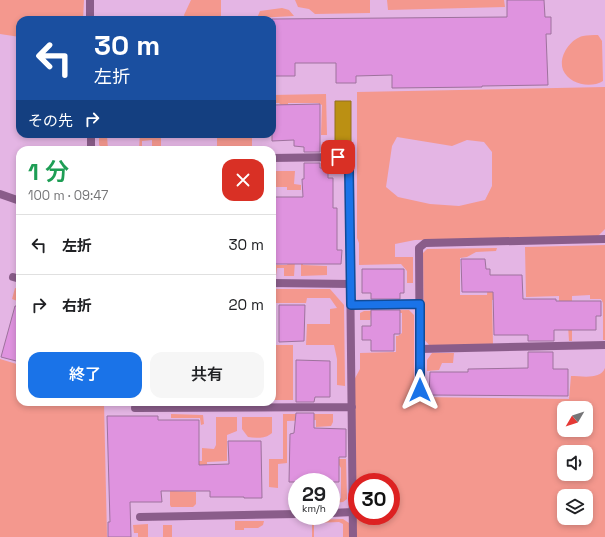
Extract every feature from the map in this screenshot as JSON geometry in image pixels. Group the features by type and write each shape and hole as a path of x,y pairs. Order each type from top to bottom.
{"street":[{"path":"90,0 90,16"},
{"path":"276,158 338,157 349,170 353,473"},
{"path":"0,194 16,200"},
{"path":"420,390 419,248 425,243 605,239"},
{"path":"276,283 350,284"},
{"path":"351,305 420,304"},
{"path":"420,348 605,345"},
{"path":"135,408 352,407"},
{"path":"140,517 288,514"},
{"path":"353,525 353,537"}],"shaded area":[{"path":"0,0 84,0 83,16 16,16 16,36 0,34"},
{"path":"191,0 221,0 221,16 184,15"},
{"path":"295,0 370,0 370,13 315,14 309,9 298,7"},
{"path":"387,0 504,0 505,7 388,10"},
{"path":"282,8 289,10 294,16 258,16 260,11"},
{"path":"586,35 598,35 602,41 603,81 592,85 575,82 566,75 563,70 562,60 566,49 578,38"},
{"path":"605,87 605,229 598,236 415,240 395,244 395,257 413,257 413,283 407,283 407,271 401,264 359,265 359,243 357,238 357,92","holes":["397,137 452,146 467,140 484,142 492,152 492,186 485,200 459,206 430,204 398,197 386,187 392,146"]},
{"path":"326,94 327,135 321,135 322,105 318,103 288,103 288,129 282,106 279,103 276,103 276,95"},
{"path":"335,101 351,101 351,144 335,144"},
{"path":"99,138 107,138 108,146 99,145"},
{"path":"140,138 161,138 161,146 152,146 152,140 142,141 142,146 139,146"},
{"path":"217,138 252,138 252,146 217,146"},
{"path":"276,171 295,171 294,184 301,185 301,190 287,190 287,187 276,187"},
{"path":"303,227 303,265 327,266 327,275 301,276 301,261 295,261 294,276 284,276 284,268 277,268 276,276 276,265 287,265"},
{"path":"605,245 605,340 603,340 603,303 601,299 590,299 590,295 572,296 572,341 569,341 568,325 559,320 559,296 526,297 525,247"},
{"path":"497,248 496,251 476,252 467,257 460,258 460,295 487,295 488,282 505,299 492,300 493,345 429,345 424,339 423,253 427,249"},
{"path":"15,288 16,288 16,300 12,299"},
{"path":"276,289 330,289 344,305 345,386 337,385 337,359 334,345 306,345 307,324 330,324 330,309 337,308 330,298 307,298 306,303 276,303"},
{"path":"409,310 414,315 414,394 417,397 569,399 571,376 595,376 603,372 605,368 605,537 355,537 355,525 400,525 400,473 354,473 353,382 360,369 360,353 396,352 396,336 402,333 402,313 371,313 370,320 360,320 360,313 364,311"},
{"path":"276,345 293,345 293,400 276,400"},
{"path":"432,353 454,353 453,363 442,363 439,370 427,371 427,360"},
{"path":"0,359 16,364 16,406 104,406 107,537 0,537"},
{"path":"171,414 203,415 204,424 201,425 200,418 171,418"},
{"path":"283,414 333,414 333,422 331,426 316,427 316,420 287,421 287,463 278,464 278,488 269,487 269,459 283,459"},
{"path":"216,417 237,417 237,431 227,435 227,461 207,462 207,489 194,461 202,461 202,448 214,449 216,445"},
{"path":"242,417 272,417 272,433 258,438 248,437 242,429"},
{"path":"325,459 346,459 347,499 343,502 340,502 341,468 339,465 325,465"},
{"path":"170,475 173,475 173,491 196,492 196,504 193,507 171,507"},
{"path":"340,519 343,519 348,522 349,537 343,537 343,524 340,522"},
{"path":"235,521 264,521 263,525 258,528 244,528 244,530 235,530"},
{"path":"148,524 148,537 138,537 138,533 134,533 133,525"},
{"path":"163,525 172,525 172,537 163,537"},
{"path":"312,525 314,525 314,537 312,537"}],"building":[{"path":"507,0 544,0 545,17 551,17 551,34 546,34 548,85 392,88 392,75 356,76 356,83 336,83 336,63 295,63 295,76 276,76 276,19 507,17"},
{"path":"320,104 320,152 304,152 304,147 294,146 294,140 272,141 272,138 276,138 276,105"},
{"path":"304,163 320,163 320,168 328,168 328,178 333,178 333,208 337,208 337,250 342,250 341,264 276,264 276,197 303,197 302,179 304,179"},
{"path":"461,259 485,259 486,269 490,269 490,275 522,275 523,299 601,301 601,316 596,316 596,330 554,330 554,341 528,341 528,335 494,335 493,292 462,292"},
{"path":"362,269 404,269 404,293 400,293 400,299 371,299 371,293 362,293"},
{"path":"279,305 305,305 304,341 279,342"},
{"path":"15,306 16,306 16,361 1,357"},
{"path":"371,310 400,310 400,334 394,334 394,351 371,351 371,340 362,340 362,326 371,326"},
{"path":"528,352 553,352 553,369 568,369 568,396 429,395 430,372 468,372 468,369 528,368"},
{"path":"296,360 330,361 330,397 315,397 314,402 296,402"},
{"path":"296,413 314,413 314,428 346,429 346,457 339,457 339,473 289,473 290,434 294,433"},
{"path":"107,416 158,416 158,420 199,420 199,465 229,464 228,441 261,441 262,498 210,497 210,491 161,491 162,502 130,502 131,537 108,537 108,522 110,522"}],"route":[{"path":"338,157 349,170 351,305 420,304 420,390"}]}
